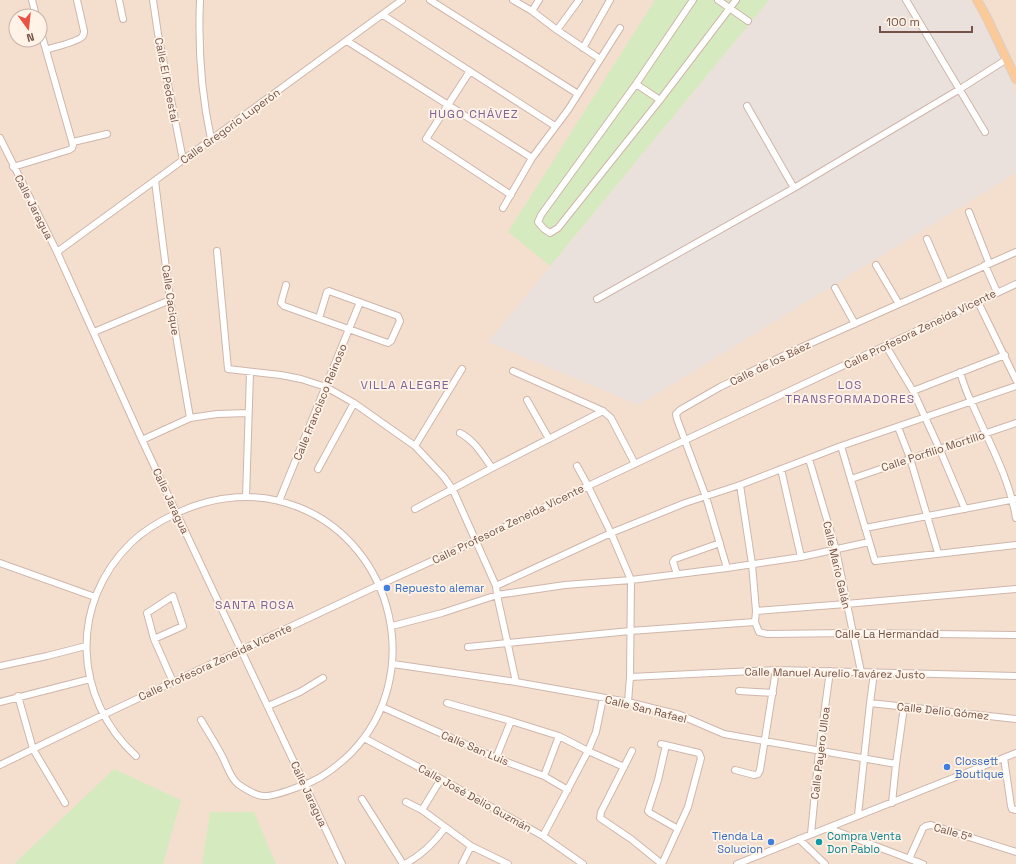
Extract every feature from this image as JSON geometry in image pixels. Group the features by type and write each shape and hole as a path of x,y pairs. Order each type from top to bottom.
{"main road":[{"path":"977,0 1016,79"}],"street":[{"path":"13,167 71,149 73,142 46,50 76,40 84,35 77,0"},
{"path":"119,0 123,19"},
{"name":"Calle El Pedestal","path":"153,0 158,34 183,160"},
{"path":"200,0 198,33 201,78 211,139"},
{"name":"Calle Gregorio Luperón","path":"57,252 155,182 211,139 402,0"},
{"path":"430,0 578,94"},
{"path":"513,0 600,59"},
{"path":"532,12 539,0"},
{"path":"557,30 579,0"},
{"path":"583,48 610,0"},
{"path":"693,0 636,84 541,215 538,222 550,233 558,228 660,100 736,0"},
{"path":"718,0 748,22"},
{"path":"906,0 985,132"},
{"path":"383,15 555,126"},
{"path":"503,208 532,158 568,110 620,28"},
{"path":"347,41 532,158"},
{"path":"597,299 794,188 960,90 1007,60"},
{"path":"470,71 426,138 426,141 511,195"},
{"path":"636,84 660,100"},
{"path":"747,106 794,188"},
{"path":"73,142 107,134"},
{"name":"Calle Jaragua","path":"0,138 13,167 57,252 142,440 342,864"},
{"name":"Calle Cacique","path":"155,182 170,300 190,418"},
{"path":"968,212 997,292"},
{"path":"927,238 946,283"},
{"path":"217,251 228,368 230,370 281,375 301,379 326,387 354,402 415,446 444,477 453,490 496,586 516,682"},
{"name":"Calle de los Báez","path":"728,568 706,498 684,441 676,414 680,410 720,387 762,366 1016,252"},
{"path":"876,265 899,304"},
{"name":"Calle Profesora Zeneida Vicente","path":"0,765 379,585 476,541 588,486 1016,284"},
{"path":"286,285 282,304 319,318 388,343 394,334 400,318 329,291 327,292 319,318"},
{"path":"836,288 854,324"},
{"path":"94,332 170,300"},
{"name":"Calle Francisco Reinoso","path":"279,501 360,302"},
{"path":"978,302 1016,380"},
{"path":"886,346 913,391 965,509"},
{"path":"913,391 1005,355"},
{"path":"415,446 462,369"},
{"path":"513,371 603,411 611,418 635,464"},
{"path":"246,496 250,372"},
{"path":"960,372 970,401 987,433 1014,499 1016,518"},
{"path":"496,586 611,533 685,503 706,498 841,446 1016,386"},
{"path":"527,400 549,439"},
{"path":"318,469 354,402"},
{"path":"414,510 603,411"},
{"path":"142,440 190,418 217,414 248,413"},
{"name":"Calle Porfilio Mortillo","path":"850,479 910,458 940,450 1016,423"},
{"path":"898,427 910,458 938,554"},
{"path":"460,433 476,444 492,468"},
{"path":"841,446 875,561 1016,545"},
{"name":"Calle Mario Galán","path":"809,458 836,550 861,672"},
{"path":"577,466 611,533 631,580 630,677 628,702"},
{"path":"781,469 801,557"},
{"path":"468,647 630,631 755,622 756,611 752,564 740,485"},
{"path":"136,756 119,739 103,715 97,703 90,679 86,646 89,621 96,597 110,568 128,546 148,528 177,513 210,500 246,496 279,501 298,507 315,515 338,532 358,552 379,585 387,605 392,626 393,664 387,693 374,723 356,748 338,765 318,779 285,792 264,796 249,791 235,782 201,720"},
{"path":"865,528 1014,499"},
{"path":"392,626 442,613 497,595 565,585 631,580 728,568 801,557 869,542"},
{"path":"677,574 673,562 675,559 720,543"},
{"path":"0,563 96,597"},
{"path":"756,611 1016,589"},
{"path":"154,639 182,626 173,596 147,613 154,639 173,682"},
{"name":"Calle La Hermandad","path":"755,622 759,632 767,634 852,633 1016,635"},
{"path":"0,666 86,646"},
{"name":"Calle San Rafael","path":"393,664 516,682 628,702 680,715 724,734 896,764"},
{"path":"735,770 754,775 758,774 760,770 776,670"},
{"name":"Calle Manuel Aurelio Tavárez Justo","path":"630,677 776,670 1016,676"},
{"name":"Calle Payero Ulloa","path":"811,834 819,751 830,672"},
{"path":"858,815 874,673"},
{"path":"268,706 300,692 323,678"},
{"path":"0,702 18,696 90,679"},
{"path":"739,691 773,693"},
{"path":"18,696 33,749 65,803"},
{"path":"543,836 588,751 596,732 603,698"},
{"path":"447,703 559,736 624,767"},
{"name":"Calle Delio Gómez","path":"870,704 1016,719"},
{"name":"Calle San Luis","path":"382,707 496,758 544,776 568,790"},
{"path":"892,803 904,707"},
{"path":"496,758 511,721"},
{"path":"544,776 559,736"},
{"name":"Calle José Delio Guzmán","path":"364,738 543,836 583,864"},
{"path":"632,751 601,812 600,818 631,839 662,864 678,830 688,808 700,758 698,752 663,745 658,780 648,811 678,830"},
{"path":"740,863 1016,753"},
{"path":"1004,758 1008,795 1012,809 1016,810"},
{"path":"422,810 441,779"},
{"path":"1008,795 1016,792"},
{"path":"362,799 404,864 416,858 427,849 445,828"},
{"path":"406,802 422,810 471,846 508,864"},
{"name":"Calle 5ª","path":"909,859 923,828 931,825 1016,852"},
{"path":"828,828 923,864"},
{"path":"799,839 825,864"},
{"path":"462,864 471,846"}],"shaded area":[{"path":"0,0 1016,0 1016,864 0,864"},
{"path":"769,0 969,0 1000,53 1016,95 1016,173 639,405 488,342"}],"green space":[{"path":"655,0 769,0 550,266 508,232"},
{"path":"114,769 181,800 163,864 14,864"},
{"path":"210,812 254,812 276,864 202,864"}],"place":[{"name":"Repuesto alemar","path":"387,588"},
{"name":"Clossett Boutique","path":"947,767"},
{"name":"Tienda La Solucion","path":"771,842"},
{"name":"Compra Venta Don Pablo","path":"819,842"}],"district":[{"name":"HUGO CHÁVEZ","path":"474,114"},
{"name":"VILLA ALEGRE","path":"405,385"},
{"name":"LOS TRANSFORMADORES","path":"850,392"},
{"name":"SANTA ROSA","path":"255,605"}]}
